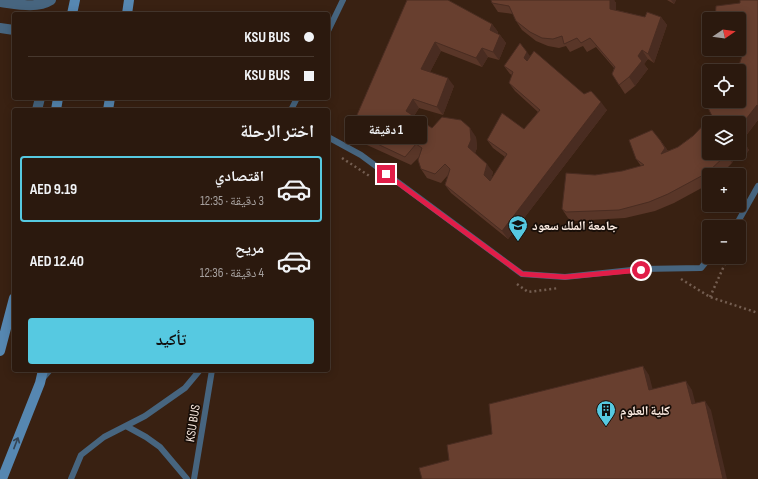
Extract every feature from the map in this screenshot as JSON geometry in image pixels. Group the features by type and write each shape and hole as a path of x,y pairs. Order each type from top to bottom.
{"main road":[{"path":"72,12 75,0"},
{"path":"127,12 129,0"},
{"path":"0,351 12,306"},
{"path":"2,479 40,383 43,372"}],"street":[{"path":"0,2 42,5 51,0"},
{"path":"0,28 12,30"}],"lane":[{"path":"330,27 343,0"},
{"path":"330,138 361,155 522,274 565,277 641,270 701,268 704,264"},
{"path":"739,220 758,186"},
{"path":"40,383 48,372"},
{"path":"71,479 81,455 104,437 145,416 185,388 198,372"},
{"name":"KSU BUS","path":"194,479 212,372"},
{"path":"126,426 160,447 187,479"}],"path":[{"path":"341,158 375,180"},
{"path":"710,298 725,264"},
{"path":"679,277 710,298 758,313"},
{"path":"516,283 528,292 566,287"}],"building":[{"path":"407,0 448,0 492,24 490,30 500,35 493,52 482,48 476,58 435,42 421,69 448,78 437,107 413,99 406,111 432,128 442,117 461,120 470,128 471,140 468,147 487,164 484,175 490,181 507,154 487,140 502,113 524,129 540,110 509,83 513,72 504,66 520,43 527,52 524,58 527,61 534,51 584,94 591,91 601,102 502,231 445,185 450,169 445,164 435,174 421,169 418,160 422,148 416,144 405,157 350,131"},
{"path":"491,0 610,0 610,9 645,17 647,12 661,17 648,54 642,50 638,56 642,61 629,77 619,85 612,74 615,67 590,38 581,43 577,38 564,44 562,36 553,39 542,38 530,32 516,21 509,6 492,3"},
{"path":"740,0 758,0 758,106 757,105 746,119 746,116 712,116 708,108 746,108 746,64 739,64 742,56 746,56 746,12 716,12 716,6 740,3"},
{"path":"702,127 702,160 721,160 712,168 702,168 702,176 668,194 649,202 619,210 566,212 562,209 566,173 595,175 622,171 644,165 636,159 629,140 652,130 665,148 661,154 678,147 693,136"},
{"name":"كلية العلوم","path":"643,366 649,390 686,381 692,404 705,401 723,479 422,479 419,468 449,460 447,445 492,434 489,404"}],"place":[{"name":"جامعة الملك سعود","path":"518,242"},
{"name":"كلية العلوم","path":"606,427"}],"route":[{"path":"386,174 522,274 565,277 641,270"}]}
